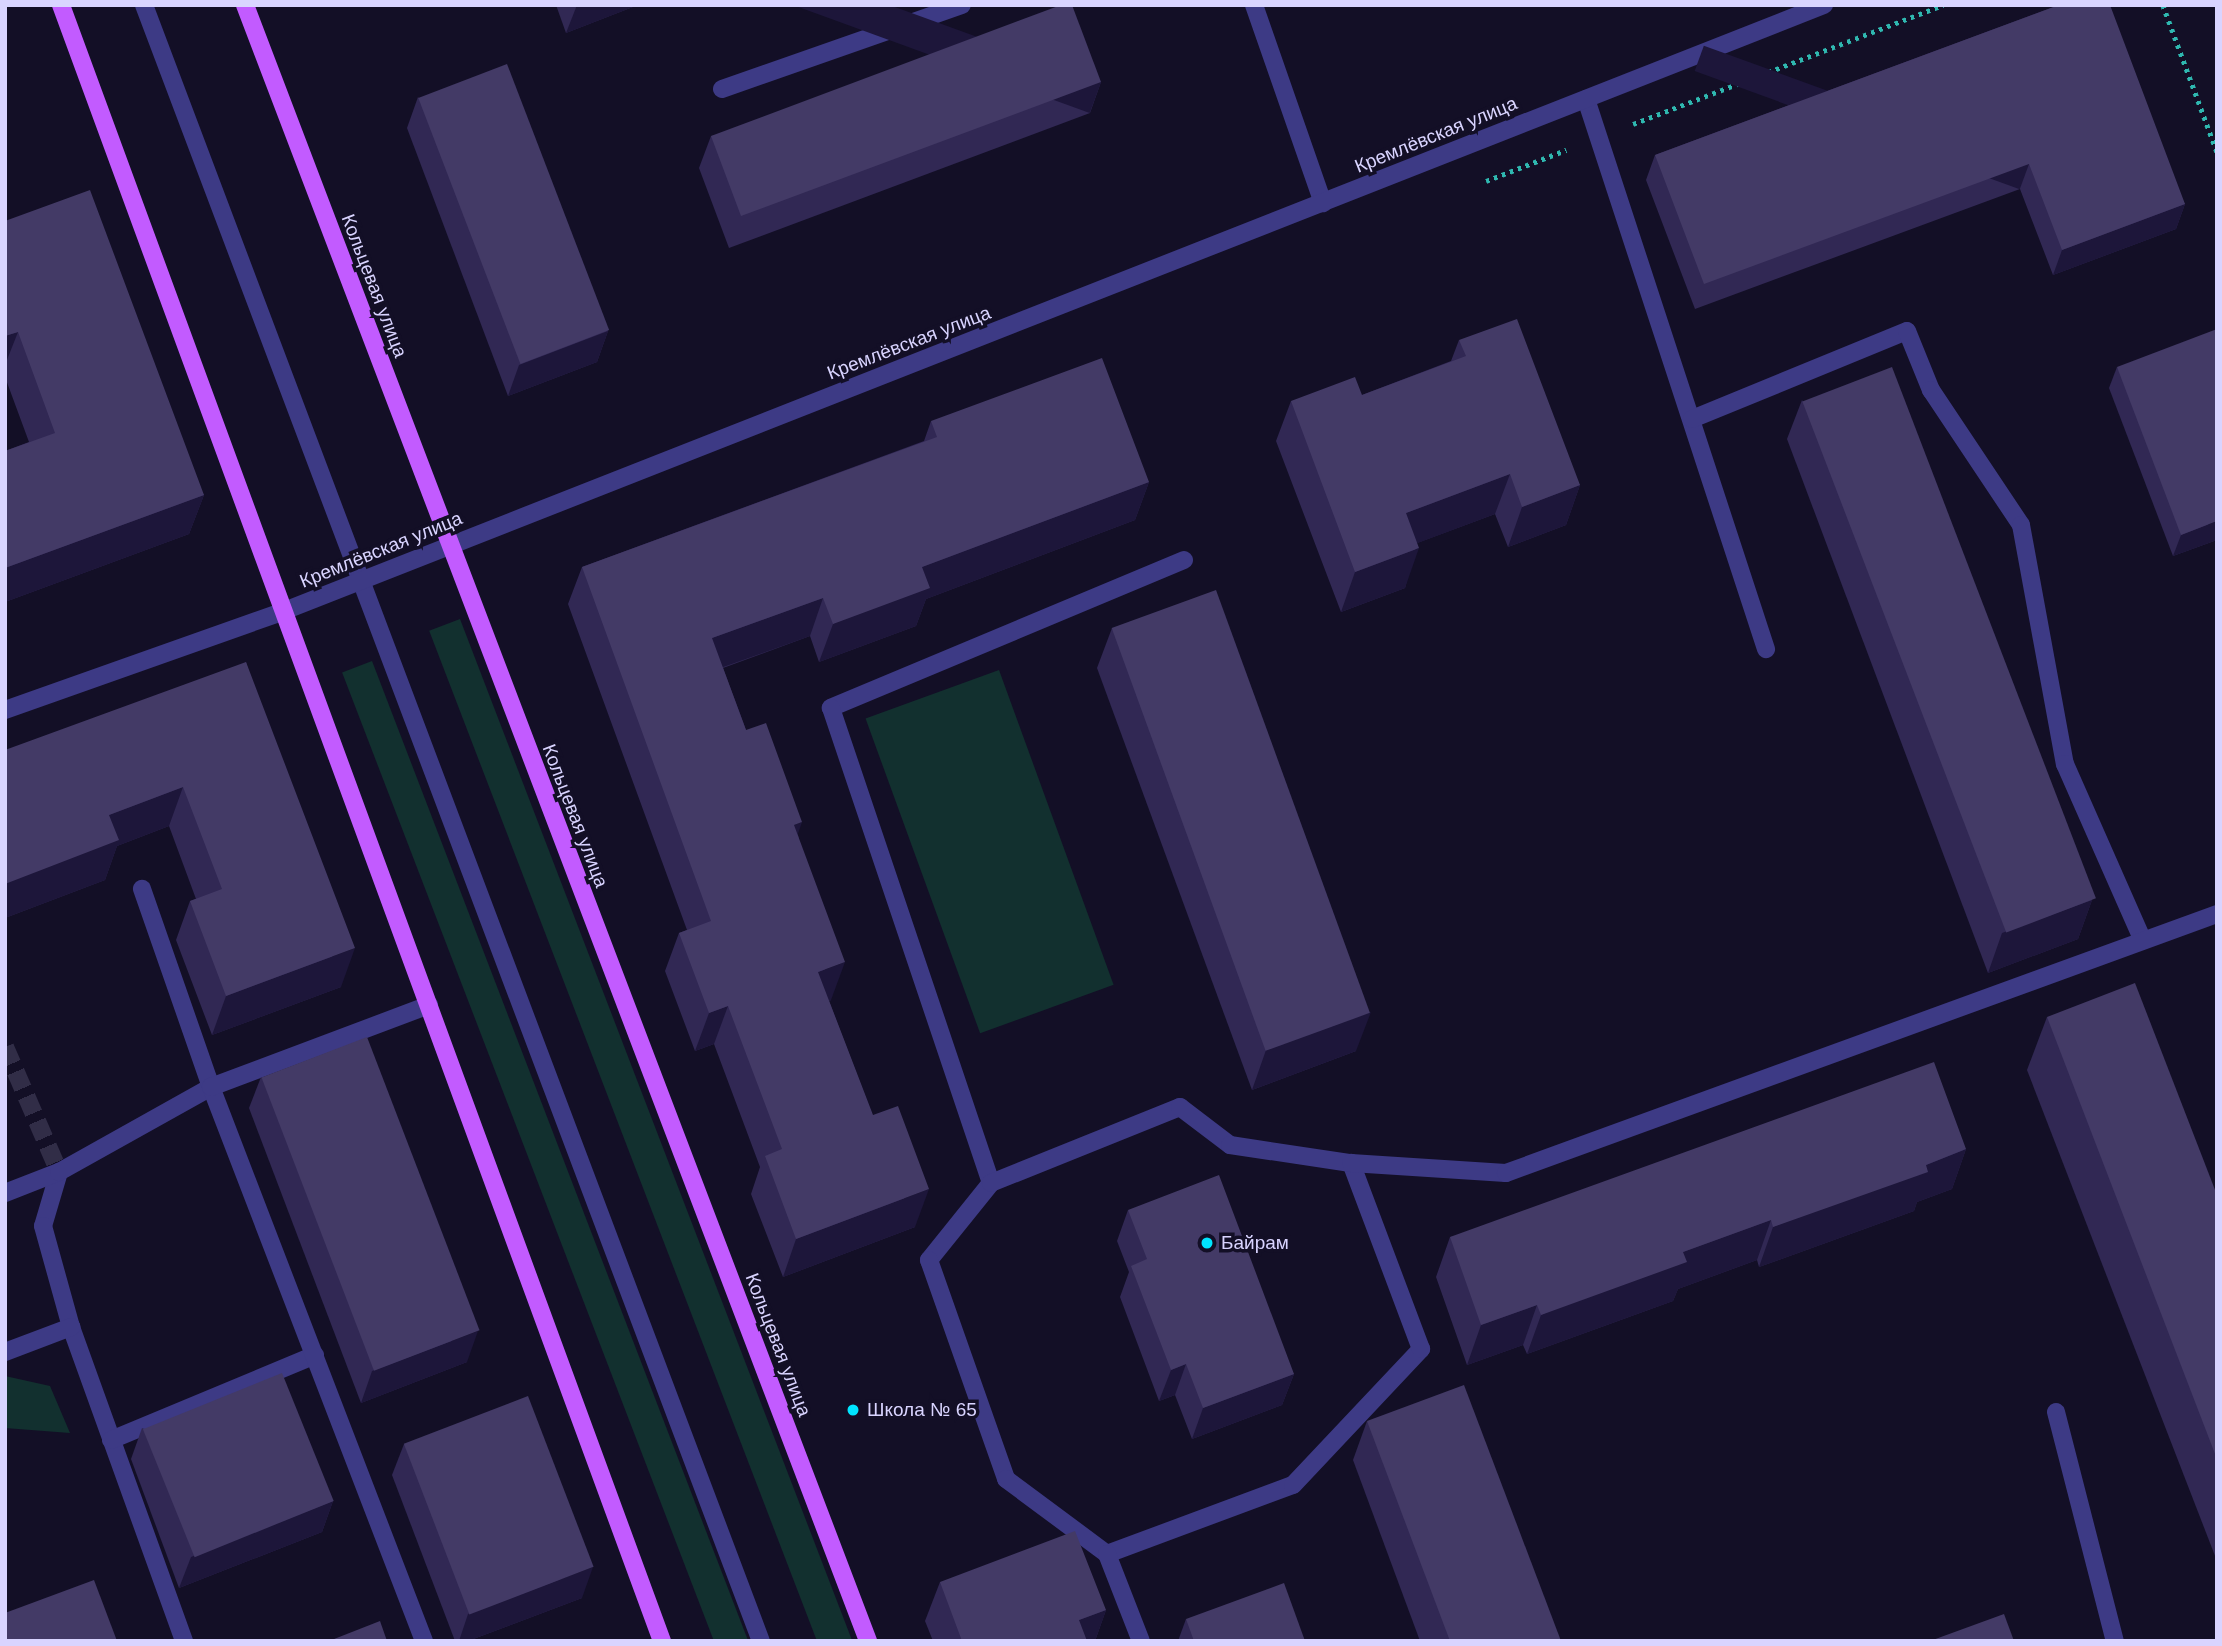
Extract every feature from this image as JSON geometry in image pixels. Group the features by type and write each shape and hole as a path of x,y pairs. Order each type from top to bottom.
{"main road":[{"path":"61,5 662,1641"},
{"name":"Кольцевая улица","path":"245,5 868,1641"}],"street":[{"path":"144,5 761,1641"},
{"path":"722,89 962,5"},
{"path":"1254,5 1323,203"},
{"name":"Кремлёвская улица","path":"5,710 284,611 1824,5"},
{"path":"1586,99 1766,649"},
{"path":"1692,419 1907,331 1931,390 2021,525 2065,764 2143,941"},
{"path":"991,1183 831,708 1184,561"},
{"path":"142,889 211,1087 425,1641"},
{"path":"1141,1641 1107,1554 1006,1479 929,1260 991,1183 1180,1107 1230,1145 1351,1163 1506,1173 2217,914"},
{"path":"5,1193 59,1172 211,1087 429,1005"},
{"path":"1107,1554 1293,1485 1421,1349 1351,1163"},
{"path":"59,1172 43,1226 71,1327 184,1641"},
{"path":"5,1352 71,1327"},
{"path":"111,1440 315,1355"},
{"path":"2056,1412 2115,1641"}],"path":[{"path":"2163,5 2217,152"}],"green space":[{"path":"460,619 852,1639 817,1641 429,631"},
{"path":"372,661 748,1640 714,1641 342,672"},
{"path":"999,670 1114,985 980,1033 866,719"},
{"path":"5,1376 50,1386 70,1433 5,1428"}],"building":[{"path":"1061,5 1072,5 1101,82 741,216 711,136"},
{"path":"2059,5 2110,5 2185,204 2062,250 2029,164 1704,284 1655,155"},
{"path":"507,64 609,330 520,364 418,98"},
{"path":"90,190 204,495 5,568 5,451 55,433 18,332 5,336 5,221"},
{"path":"1517,319 1580,485 1522,507 1510,474 1406,513 1419,548 1355,572 1291,401 1355,377 1362,395 1466,356 1459,340"},
{"path":"2217,329 2217,521 2181,535 2117,367"},
{"path":"1102,358 1149,482 922,567 930,588 833,624 823,598 712,638 746,730 766,723 802,822 794,825 845,962 818,972 873,1115 898,1106 929,1189 796,1239 765,1156 782,1149 728,1006 709,1013 679,933 711,921 582,567 937,437 931,421"},
{"path":"1892,367 2096,898 2006,933 1802,401"},
{"path":"1216,590 1370,1013 1266,1051 1112,628"},
{"path":"246,662 355,948 226,996 190,901 222,889 183,787 109,815 119,840 5,884 5,750"},
{"path":"2135,983 2217,1195 2217,1459 2047,1017"},
{"path":"367,1037 480,1330 374,1371 262,1077"},
{"path":"1934,1062 1966,1149 1926,1165 1928,1172 1773,1227 1771,1220 1683,1252 1687,1262 1541,1315 1537,1305 1481,1325 1450,1237"},
{"path":"1219,1175 1294,1374 1203,1408 1186,1364 1171,1370 1131,1266 1147,1259 1128,1210"},
{"path":"282,1373 334,1501 195,1557 143,1429"},
{"path":"1464,1385 1561,1641 1450,1641 1367,1421"},
{"path":"528,1396 594,1567 469,1615 404,1444"},
{"path":"1075,1531 1106,1610 1079,1620 1087,1641 962,1641 940,1582"},
{"path":"94,1580 117,1641 5,1641 5,1613"},
{"path":"1284,1583 1305,1641 1194,1641 1186,1619"},
{"path":"2004,1614 2014,1641 1930,1641"},
{"path":"380,1621 387,1641 329,1641"}],"tunnel":[{"path":"5,1047 59,1172"}],"place":[{"name":"Байрам","path":"1207,1243"},
{"name":"Школа № 65","path":"853,1410"}]}
